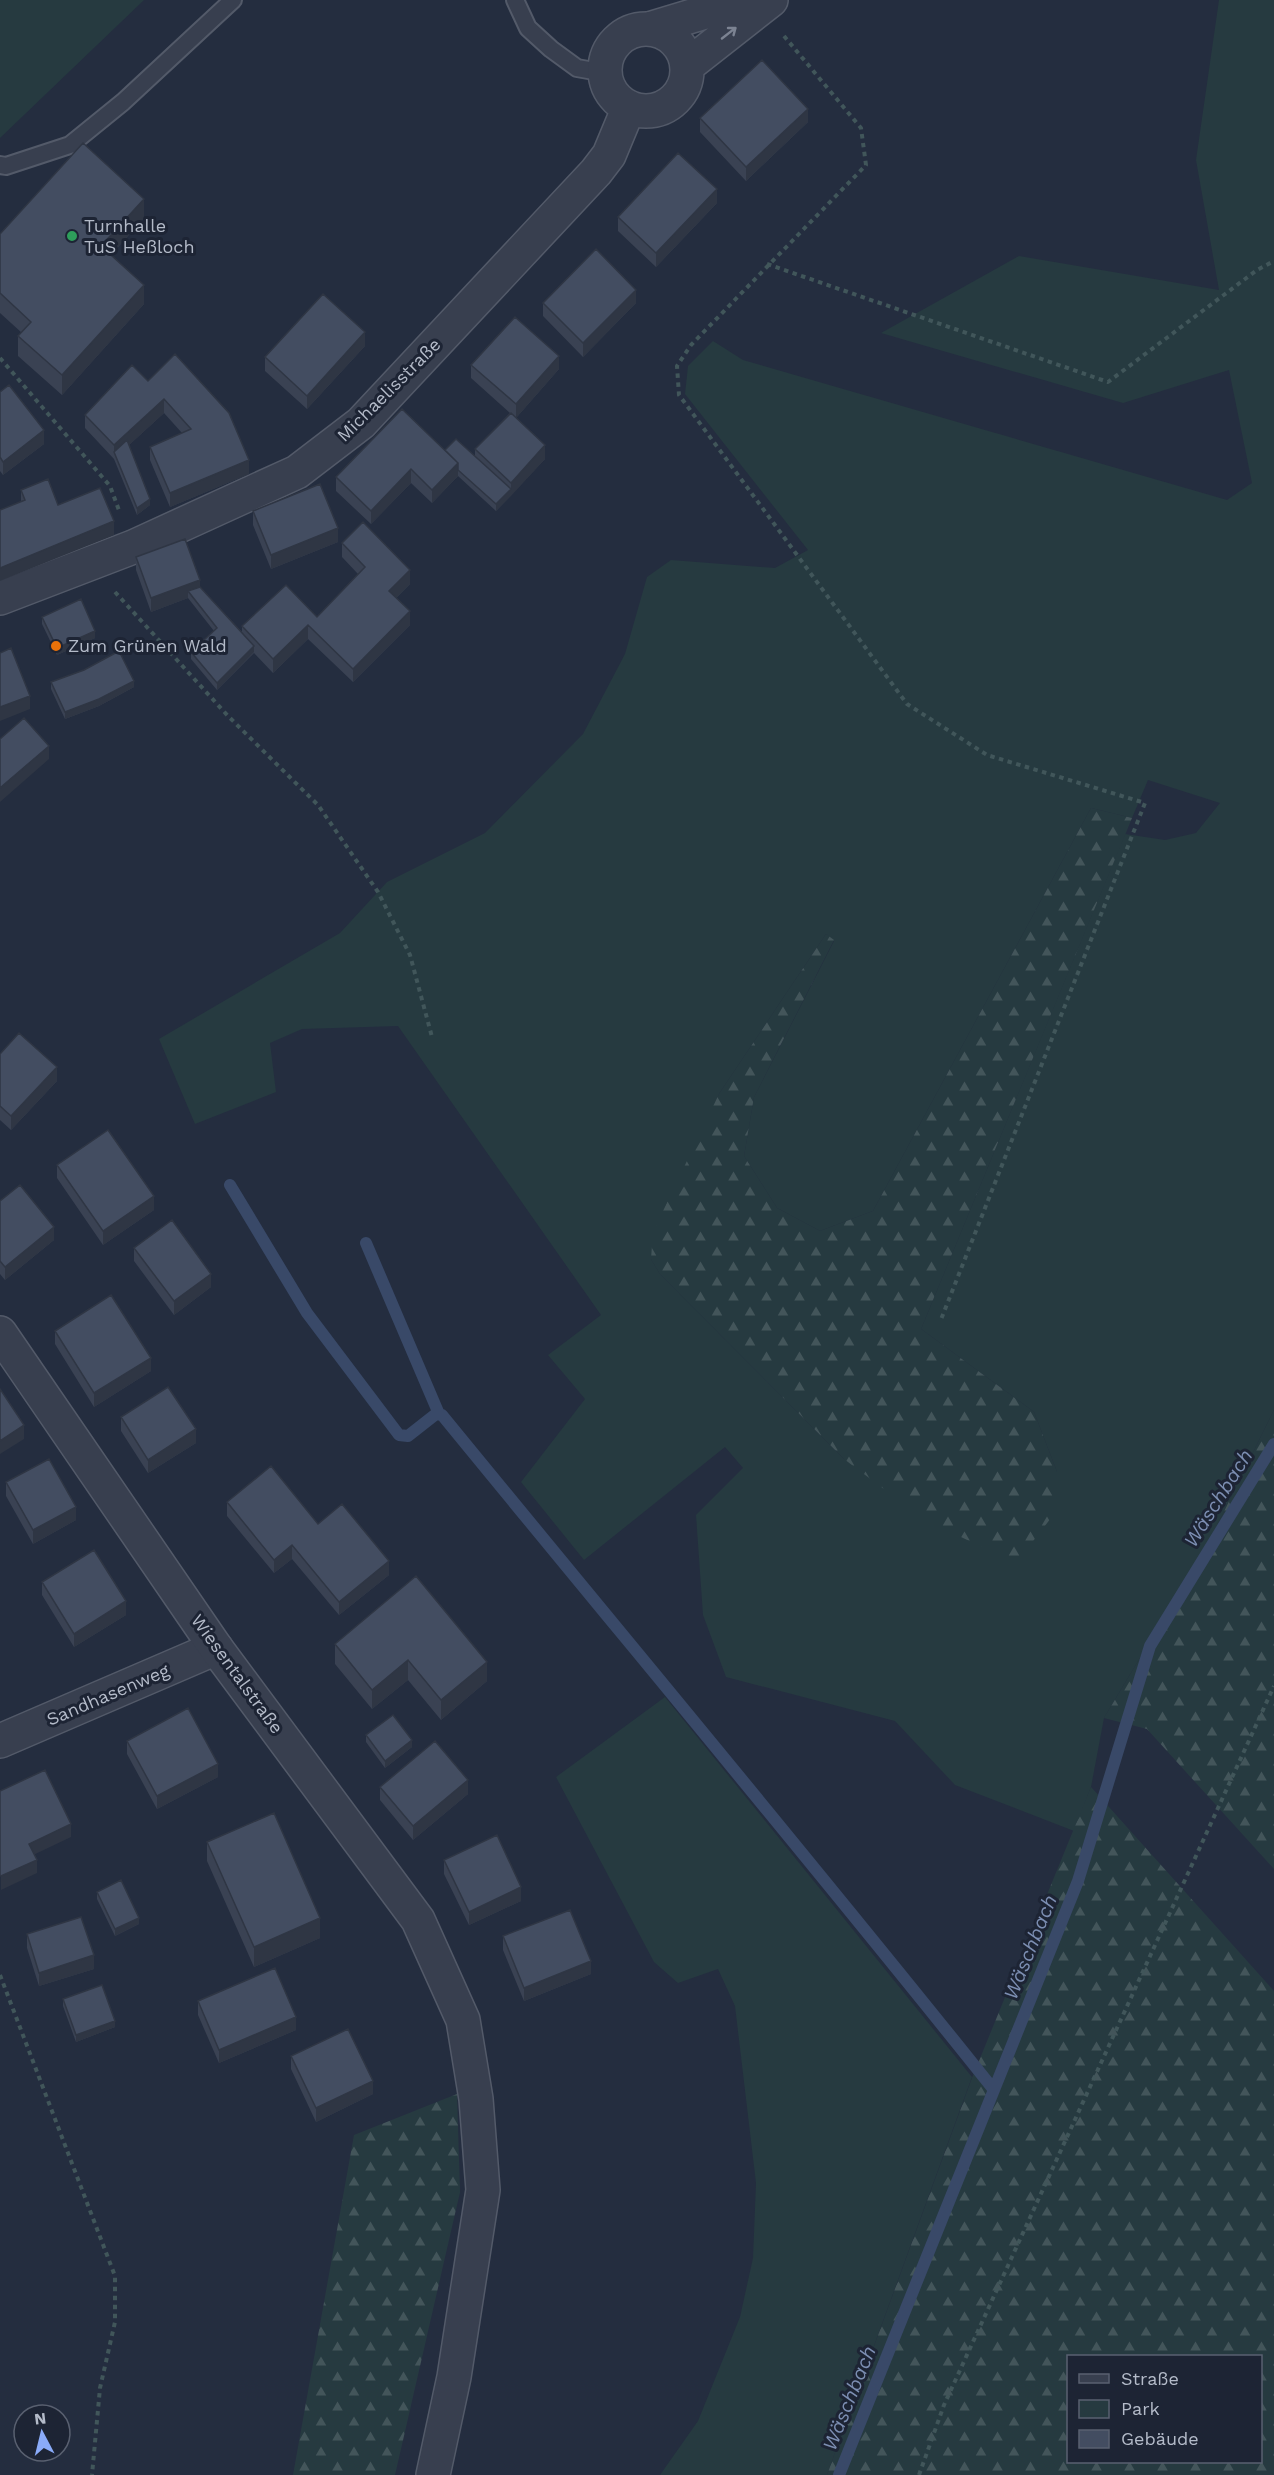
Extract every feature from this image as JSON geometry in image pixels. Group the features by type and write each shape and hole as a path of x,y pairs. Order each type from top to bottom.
{"street":[{"path":"649,29 663,32 675,40 683,52 687,66 686,80 679,93 669,103 656,109 642,111 628,107 616,99 605,73 606,59 612,46 622,36 635,30 649,29 759,3"},
{"path":"687,66 759,3"},
{"name":"Michaelisstraße","path":"0,598 133,547 297,472 361,423 596,172 609,155 628,107"},
{"name":"Wiesentalstraße","path":"0,1333 216,1648 418,1920 463,2020 476,2099 483,2190 454,2377 433,2475"},
{"name":"Sandhasenweg","path":"0,1741 216,1648"}],"lane":[{"path":"0,165 6,166 69,145 123,102 233,0"},
{"path":"515,0 528,28 552,49 577,68 605,73"}],"path":[{"path":"759,3 861,128 866,165 767,264 691,345 677,366 679,395 907,704 987,755 1145,803 940,1322"},
{"path":"767,264 1108,382 1257,270 1274,261"},
{"path":"0,358 110,486 133,547"},
{"path":"90,565 228,716 318,805 378,892 410,955 432,1037"},
{"path":"919,2475 944,2405 1274,1686"},
{"path":"0,1975 115,2276 115,2322 100,2388 92,2475"}],"green space":[{"path":"0,0 144,0 0,138"},
{"path":"1219,0 1274,0 1274,1410 1207,1546 1104,1718 1091,1787 1074,1831 955,1785 895,1721 726,1677 703,1615 696,1515 743,1468 725,1447 584,1560 521,1482 585,1399 548,1355 601,1315 398,1026 302,1029 270,1043 276,1092 195,1124 159,1039 340,933 387,882 485,833 583,734 625,654 647,577 671,560 775,568 808,550 685,394 688,366 713,341 743,360 1227,500 1252,483 1229,370 1123,403 881,333 1019,256 1219,290 1196,160","holes":["1148,780 1220,803 1196,833 1165,840 1125,834 921,1329 1034,1412 1057,1472 844,1459 660,1274 651,1259 719,1094 826,934 834,941 754,1097 744,1156 777,1208 820,1231 873,1211 1091,808 1132,818"]},
{"path":"1091,808 1132,818 921,1329 1034,1412 1057,1472 1051,1518 1016,1563 925,1520 844,1459 660,1274 651,1259 653,1232 719,1094 826,934 834,940 754,1097 744,1156 777,1208 820,1231 873,1211"},
{"path":"1274,1410 1274,1869 1147,1729 1104,1718 1207,1546"},
{"path":"665,1697 972,2077 827,2475 660,2475 698,2421 740,2317 753,2258 756,2183 735,2006 718,1969 678,1983 654,1962 556,1777"},
{"path":"1091,1787 1274,1991 1274,2475 827,2475 972,2078"},
{"path":"457,2094 460,2192 395,2475 293,2475 354,2135"}],"building":[{"path":"762,60 808,109 746,167 700,118"},
{"path":"83,143 144,199 101,246 144,285 62,375 18,336 31,322 0,293 0,234"},
{"path":"678,153 717,189 656,253 618,217"},
{"path":"596,249 636,290 583,343 543,303"},
{"path":"323,294 365,332 307,396 265,357"},
{"path":"515,317 559,356 516,404 471,365"},
{"path":"175,354 229,413 249,460 170,493 150,447 191,429 164,399 114,445 85,415 132,365 148,381"},
{"path":"9,385 44,430 3,462 0,457 0,392"},
{"path":"402,409 458,463 432,490 411,469 371,511 336,477"},
{"path":"511,413 545,445 511,483 475,449"},
{"path":"456,439 511,489 496,504 458,470 458,463 445,450"},
{"path":"127,440 150,499 137,508 114,452"},
{"path":"48,479 58,505 100,488 114,521 0,568 0,510 25,500 21,490"},
{"path":"320,484 338,528 271,555 253,511"},
{"path":"363,522 410,570 389,591 410,611 353,669 308,625 273,659 242,626 286,585 317,617 365,567 342,543"},
{"path":"185,539 200,580 151,598 136,557"},
{"path":"200,587 254,646 217,683 191,652 217,628 188,591"},
{"path":"81,599 95,631 57,648 42,617"},
{"path":"11,648 30,696 0,707 0,653"},
{"path":"119,651 134,681 99,699 65,712 51,682 84,670"},
{"path":"24,718 49,746 0,788 0,739"},
{"path":"19,1033 57,1067 11,1116 0,1106 0,1054"},
{"path":"108,1130 154,1196 103,1231 57,1165"},
{"path":"20,1185 54,1227 5,1267 0,1261 0,1201"},
{"path":"172,1220 211,1274 174,1301 134,1248"},
{"path":"111,1295 151,1358 94,1393 55,1331"},
{"path":"168,1387 196,1429 148,1460 121,1417"},
{"path":"0,1389 24,1425 0,1441"},
{"path":"49,1459 76,1507 33,1530 6,1482"},
{"path":"271,1466 318,1524 342,1504 389,1561 339,1602 292,1545 274,1560 227,1502"},
{"path":"94,1550 126,1601 74,1634 42,1582"},
{"path":"416,1576 487,1662 441,1700 408,1660 372,1690 335,1644"},
{"path":"188,1708 218,1764 157,1796 127,1741"},
{"path":"393,1715 412,1740 385,1761 366,1735"},
{"path":"435,1741 468,1780 413,1826 380,1787"},
{"path":"45,1770 71,1824 29,1844 37,1860 1,1876 0,1791"},
{"path":"274,1813 320,1918 254,1947 207,1842"},
{"path":"497,1835 521,1887 469,1912 444,1860"},
{"path":"121,1880 139,1918 115,1929 97,1892"},
{"path":"570,1910 591,1961 524,1988 503,1936"},
{"path":"81,1917 94,1955 39,1973 27,1934"},
{"path":"275,1968 296,2017 219,2050 198,2001"},
{"path":"102,1985 115,2021 76,2035 63,1999"},
{"path":"348,2029 373,2081 316,2108 291,2056"}],"waterway":[{"path":"230,1185 307,1313 399,1435 408,1436 436,1414 442,1415 994,2090"},
{"path":"366,1243 439,1414"},
{"name":"Wäschbach","path":"839,2475 1078,1881 1150,1646 1274,1444"}],"place":[{"name":"Turnhalle TuS Heßloch","path":"72,236"},
{"name":"Zum Grünen Wald","path":"56,646"}]}
